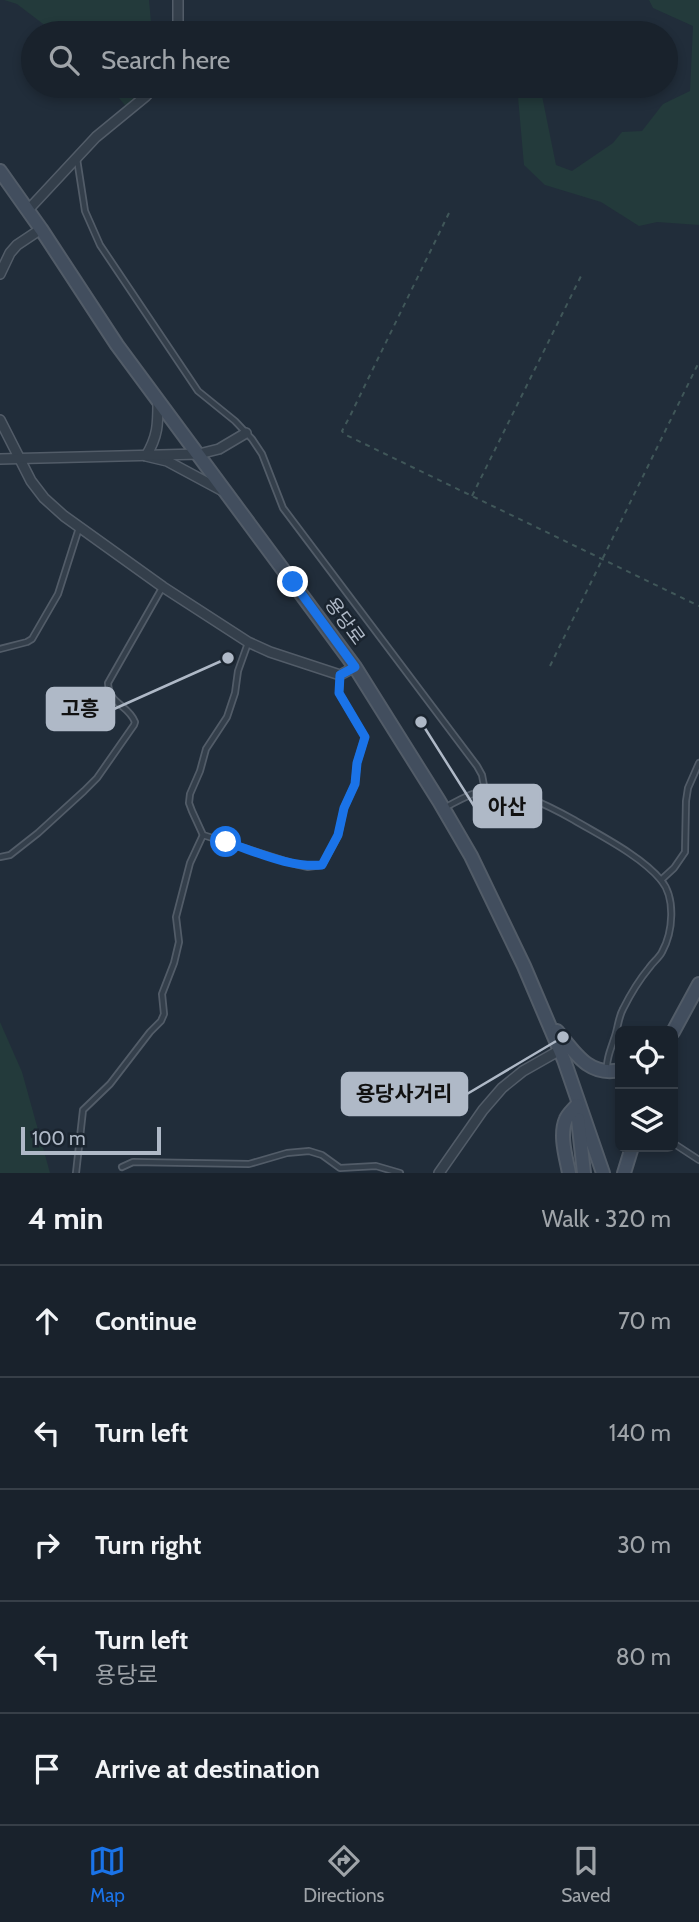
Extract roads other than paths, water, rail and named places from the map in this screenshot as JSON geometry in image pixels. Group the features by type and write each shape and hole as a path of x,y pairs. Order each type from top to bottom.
{"main road":[{"name":"용당로","path":"0,171 117,345 355,667 408,749 471,856 500,914 560,1050 603,1173"},
{"path":"676,1026 699,984"},
{"path":"547,1020 592,1068 605,1072 615,1071"},
{"path":"569,1173 564,1150 565,1120 577,1101"},
{"path":"577,1101 584,1173"},
{"path":"624,1173 630,1152"}],"street":[{"path":"178,0 178,21"},
{"path":"28,210 96,137 144,98"},
{"path":"0,274 10,253 41,229"},
{"path":"146,456 155,441 158,400"},
{"path":"0,420 31,481 44,498 79,527 163,587 248,642 270,652 340,675 355,667"},
{"path":"0,459 199,454 219,449 246,433"},
{"path":"146,456 167,461 229,495"},
{"path":"439,1173 483,1110 502,1088 523,1071 560,1050"}],"lane":[{"path":"77,158 85,211 100,245 198,391 246,433 262,454 283,508 477,766 485,791"},
{"path":"0,649 32,639 58,594 79,527"},
{"path":"0,857 10,855 38,833 84,791 97,778 134,725 133,715 111,697 108,682 163,587"},
{"path":"248,642 227,718 206,749 190,794 189,803 203,835 295,864 308,867 322,865 338,835 344,808 355,784 357,763 365,737 339,693 340,675"},
{"path":"661,880 685,852 685,801 699,763"},
{"path":"443,808 485,791 544,803 644,863 668,890 671,903 666,944 621,1012 608,1052 607,1065"},
{"path":"76,1173 83,1110 110,1084 164,1014 162,994 174,963 178,942 176,917 190,863 203,835"},
{"path":"678,1146 699,1160"},
{"path":"122,1167 133,1163 249,1164 309,1150 322,1155 340,1168 376,1166 400,1173"}],"place":[{"name":"고흥","path":"228,658"},
{"name":"아산","path":"421,722"},
{"name":"용당사거리","path":"563,1037"}]}
